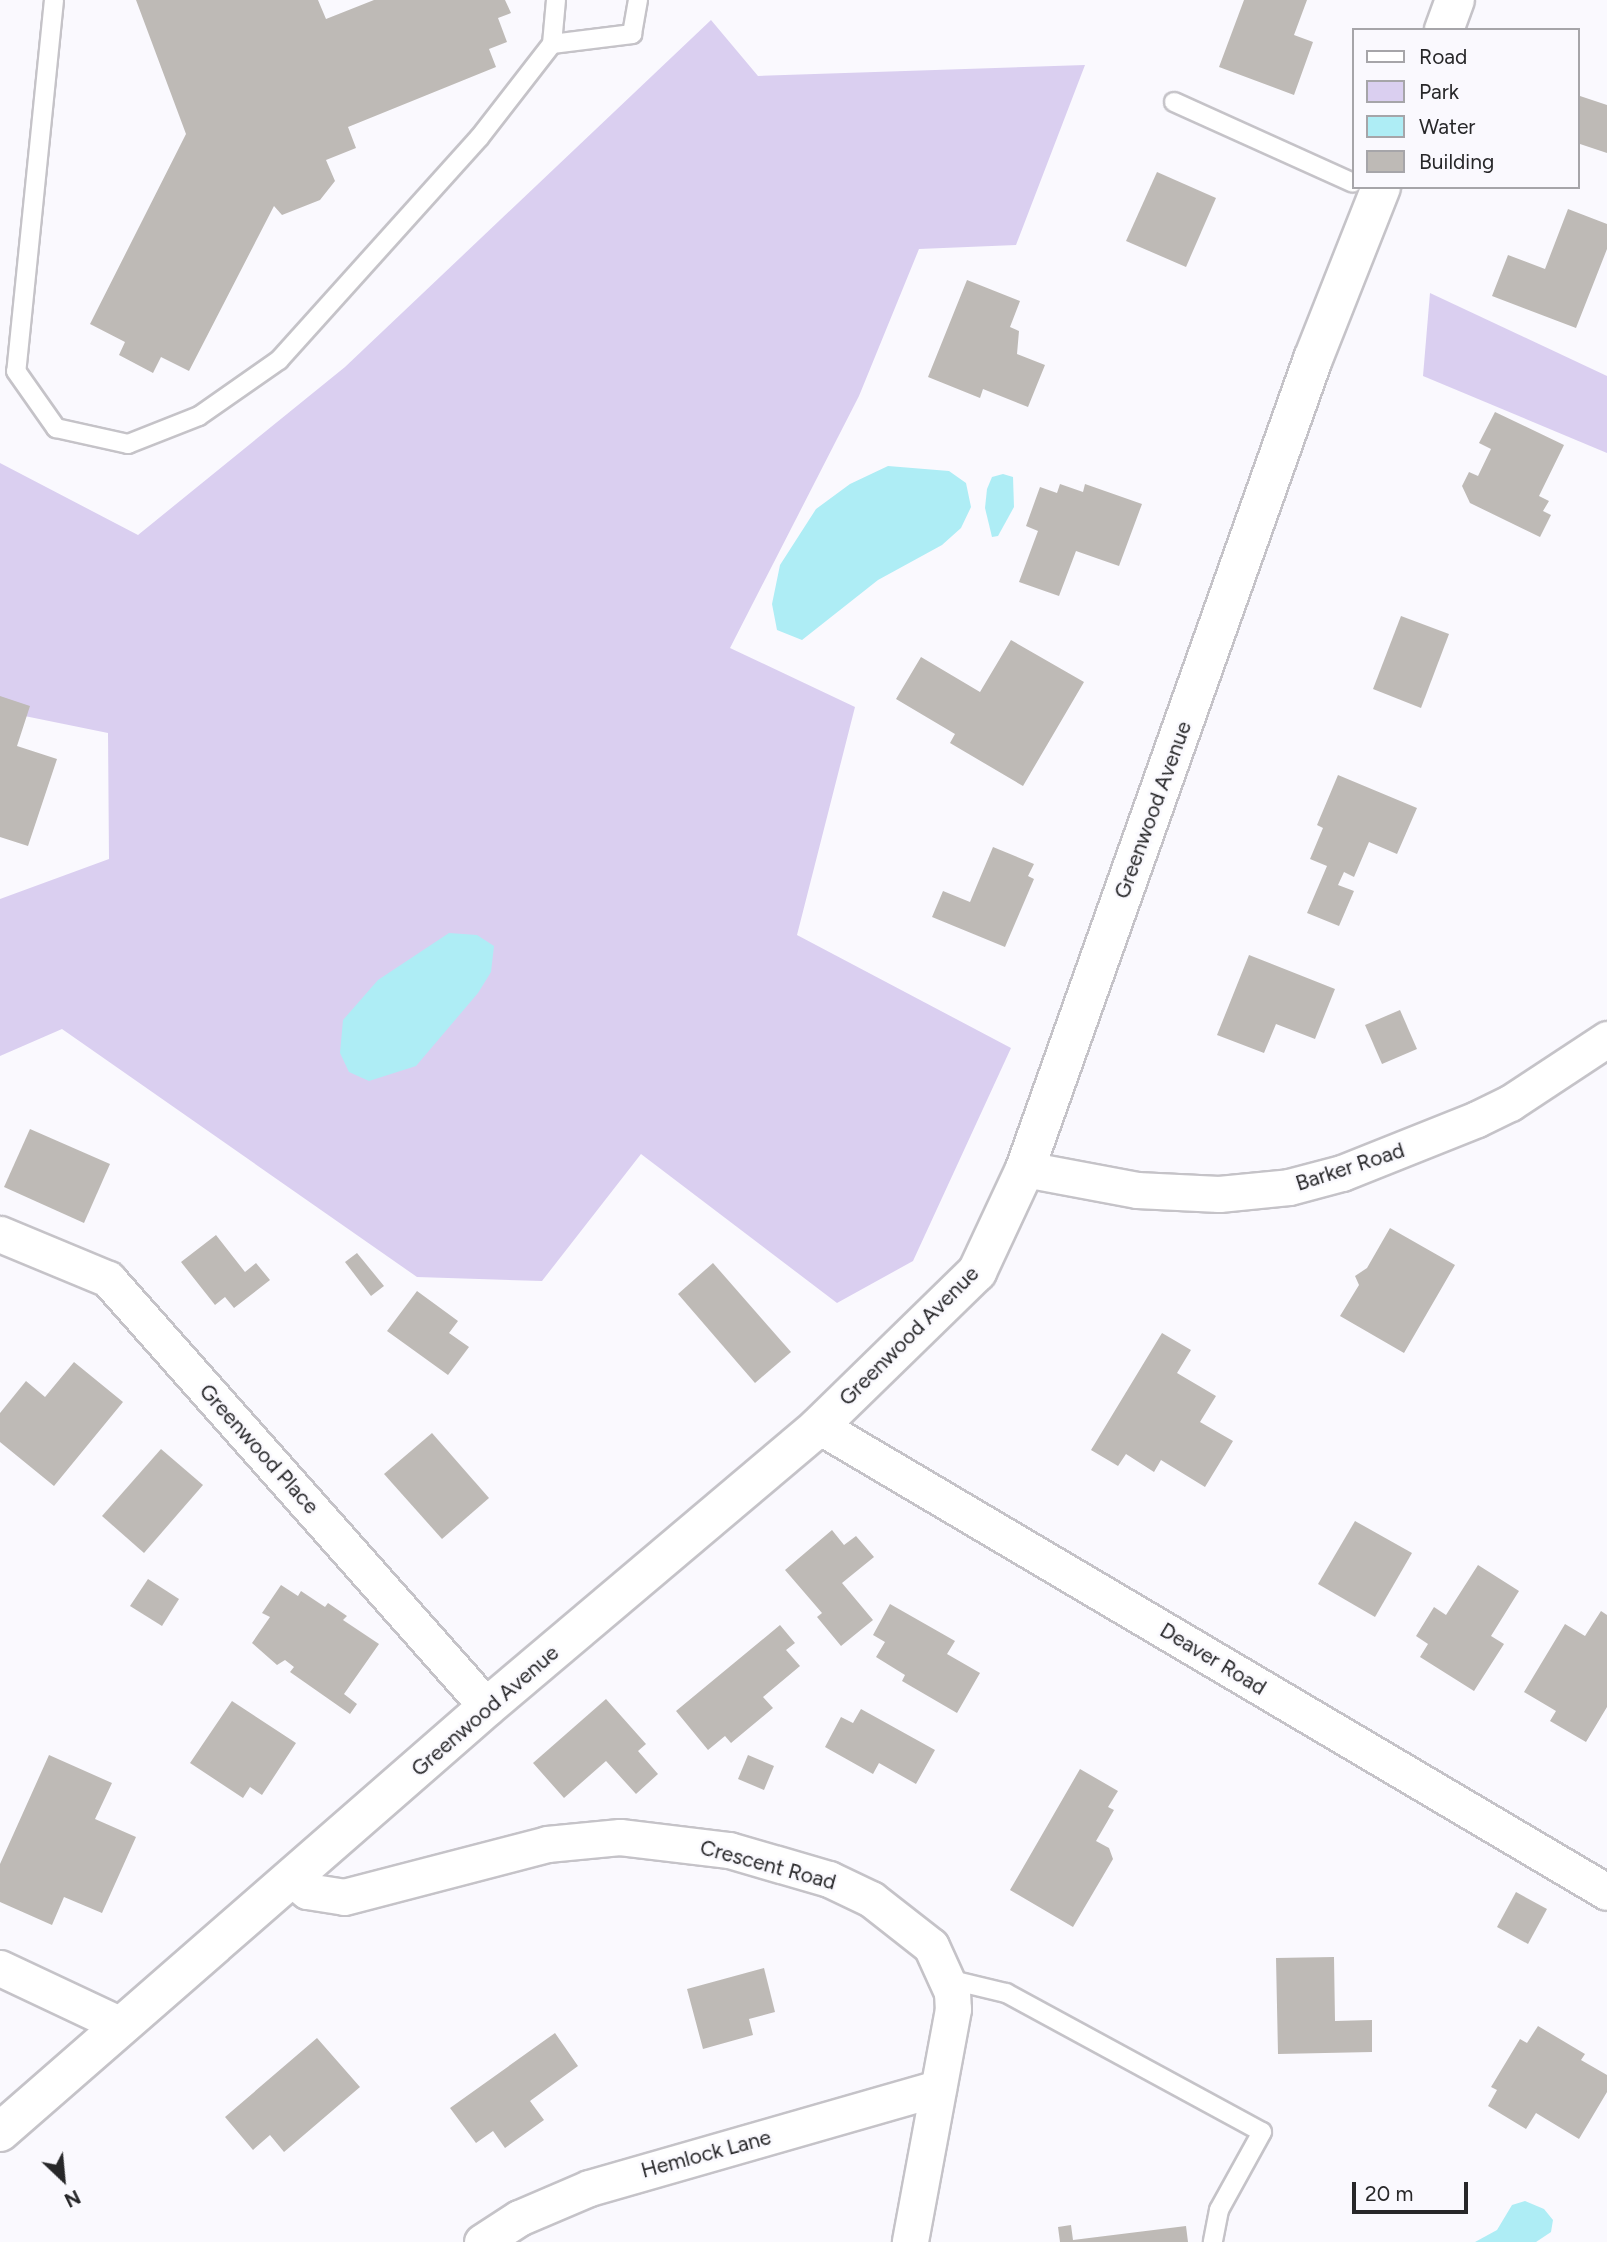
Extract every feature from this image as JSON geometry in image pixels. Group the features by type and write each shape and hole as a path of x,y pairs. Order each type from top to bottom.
{"main road":[{"path":"1445,28 1455,0"},
{"name":"Greenwood Avenue","path":"0,2132 121,2025 293,1880 487,1707 819,1426 977,1272 1025,1169 1313,359 1369,189"}],"street":[{"name":"Barker Road","path":"1025,1169 1150,1191 1219,1194 1289,1187 1342,1173 1476,1119 1510,1103 1607,1039"},
{"name":"Greenwood Place","path":"0,1234 108,1279 487,1707"},
{"name":"Deaver Road","path":"819,1426 1607,1892"},
{"name":"Crescent Road","path":"293,1880 307,1891 344,1897 548,1844 662,1839 729,1850 854,1890 919,1934 948,1979 953,2009 910,2242"},
{"path":"0,1968 121,2025"},
{"name":"Hemlock Lane","path":"482,2242 519,2218 589,2188 938,2088"}],"lane":[{"path":"54,0 16,371 56,428 128,444 199,416 279,360 479,138 552,44 556,0"},
{"path":"552,44 632,34 638,0"},
{"path":"1174,102 1352,181"},
{"path":"948,1979 1006,1993 1262,2132 1219,2210 1213,2242"}],"green space":[{"path":"711,20 758,76 1085,65 1016,245 919,249 859,396 730,648 855,707 797,935 1011,1048 913,1261 837,1303 641,1154 542,1281 417,1277 62,1029 0,1056 0,899 109,859 108,733 0,711 0,463 138,535 345,367"},
{"path":"1430,293 1607,376 1607,453 1423,376"}],"water":[{"path":"888,466 949,471 966,483 971,507 961,528 942,545 878,580 802,640 777,630 772,604 780,565 816,509 850,484"},
{"path":"1003,474 1013,477 1014,507 998,536 992,537 985,508 987,489 992,477"},
{"path":"449,933 477,935 494,946 491,972 478,993 416,1066 369,1081 349,1072 340,1053 343,1020 378,980"},
{"path":"1525,2201 1544,2209 1553,2220 1551,2232 1536,2242 1475,2242 1497,2230 1512,2205"}],"building":[{"path":"136,0 318,0 326,19 374,0 505,0 511,13 498,18 507,42 489,49 496,67 348,127 356,148 326,160 335,181 320,200 282,215 274,206 189,371 161,357 153,373 119,355 125,342 90,324 186,134"},
{"path":"1244,0 1307,0 1294,35 1313,42 1294,95 1219,67"},
{"path":"1579,96 1607,105 1607,153 1579,144"},
{"path":"1157,172 1216,198 1186,267 1126,241"},
{"path":"1568,209 1607,224 1607,249 1576,328 1492,296 1508,255 1545,269"},
{"path":"967,280 1020,301 1010,327 1019,331 1017,354 1045,365 1028,407 983,389 980,398 928,377"},
{"path":"1495,412 1564,445 1539,496 1549,501 1543,511 1551,515 1540,537 1470,503 1462,486 1469,472 1478,476 1491,449 1479,443"},
{"path":"1060,484 1083,492 1085,484 1142,504 1119,566 1076,551 1059,596 1019,582 1038,531 1026,526 1040,487 1057,493"},
{"path":"1401,616 1449,634 1421,708 1373,689"},
{"path":"1011,640 1084,682 1023,786 950,743 955,734 896,699 921,657 980,692"},
{"path":"0,696 30,706 17,746 57,759 28,846 0,837"},
{"path":"1338,775 1417,808 1397,854 1369,842 1354,877 1344,872 1338,885 1354,891 1339,926 1307,913 1327,866 1310,859 1323,828 1317,825"},
{"path":"993,847 1034,864 1028,876 1034,879 1005,947 932,917 943,891 970,902"},
{"path":"1249,955 1335,989 1315,1039 1276,1024 1264,1053 1217,1035"},
{"path":"1400,1010 1417,1049 1382,1064 1365,1025"},
{"path":"30,1129 110,1164 84,1223 4,1187"},
{"path":"1390,1228 1455,1265 1404,1353 1340,1316 1359,1285 1355,1276 1367,1268"},
{"path":"216,1235 245,1272 256,1263 270,1280 234,1308 225,1297 215,1305 181,1262"},
{"path":"357,1253 384,1286 371,1296 345,1262"},
{"path":"713,1263 791,1352 755,1383 678,1294"},
{"path":"417,1291 458,1321 449,1333 469,1347 448,1375 387,1331"},
{"path":"1162,1333 1191,1350 1177,1373 1216,1396 1200,1422 1233,1441 1205,1487 1161,1460 1154,1472 1126,1454 1118,1466 1091,1450"},
{"path":"74,1362 123,1402 54,1486 0,1442 0,1413 26,1381 45,1397"},
{"path":"432,1433 489,1498 442,1539 384,1474"},
{"path":"161,1449 203,1485 144,1553 102,1516"},
{"path":"1355,1521 1412,1553 1375,1617 1318,1584"},
{"path":"832,1530 844,1545 856,1536 874,1557 842,1583 873,1620 841,1646 817,1617 822,1613 785,1570"},
{"path":"1478,1565 1519,1591 1491,1636 1504,1644 1474,1691 1420,1657 1428,1644 1416,1636 1434,1607 1446,1615"},
{"path":"148,1579 179,1599 162,1626 130,1606"},
{"path":"281,1585 298,1596 301,1591 325,1607 328,1603 347,1616 343,1620 379,1644 344,1694 357,1704 350,1714 290,1672 294,1667 285,1660 277,1665 252,1643 270,1617 262,1613"},
{"path":"890,1604 955,1641 947,1654 980,1673 957,1713 902,1681 905,1675 876,1657 885,1642 873,1635"},
{"path":"1601,1611 1607,1615 1607,1707 1586,1742 1550,1721 1556,1711 1524,1692 1565,1624 1585,1636"},
{"path":"780,1625 795,1643 786,1650 800,1666 763,1697 773,1708 731,1743 725,1736 708,1750 676,1711"},
{"path":"606,1699 646,1744 638,1751 658,1774 636,1794 606,1761 564,1798 533,1763"},
{"path":"232,1701 296,1743 262,1795 250,1787 243,1798 190,1763"},
{"path":"861,1709 935,1750 916,1784 879,1763 873,1774 825,1747 841,1717 853,1723"},
{"path":"49,1755 112,1783 95,1819 136,1837 102,1913 64,1897 52,1925 0,1902 0,1864"},
{"path":"748,1755 774,1766 764,1790 738,1779"},
{"path":"1080,1769 1118,1791 1108,1807 1114,1810 1096,1841 1109,1848 1113,1859 1073,1927 1010,1890"},
{"path":"1516,1892 1547,1909 1528,1944 1497,1927"},
{"path":"1334,1957 1335,2021 1372,2020 1372,2052 1278,2054 1276,1958"},
{"path":"764,1968 775,2012 749,2019 753,2035 703,2049 687,1989"},
{"path":"1538,2026 1585,2054 1581,2060 1607,2075 1607,2092 1579,2139 1536,2113 1526,2129 1488,2106 1497,2090 1491,2087 1520,2039 1527,2043"},
{"path":"555,2033 578,2066 530,2101 544,2120 505,2148 493,2131 476,2143 450,2108"},
{"path":"317,2038 360,2087 284,2152 270,2135 253,2150 225,2117"},
{"path":"1071,2225 1073,2240 1186,2226 1188,2242 1060,2242 1058,2227"}]}
